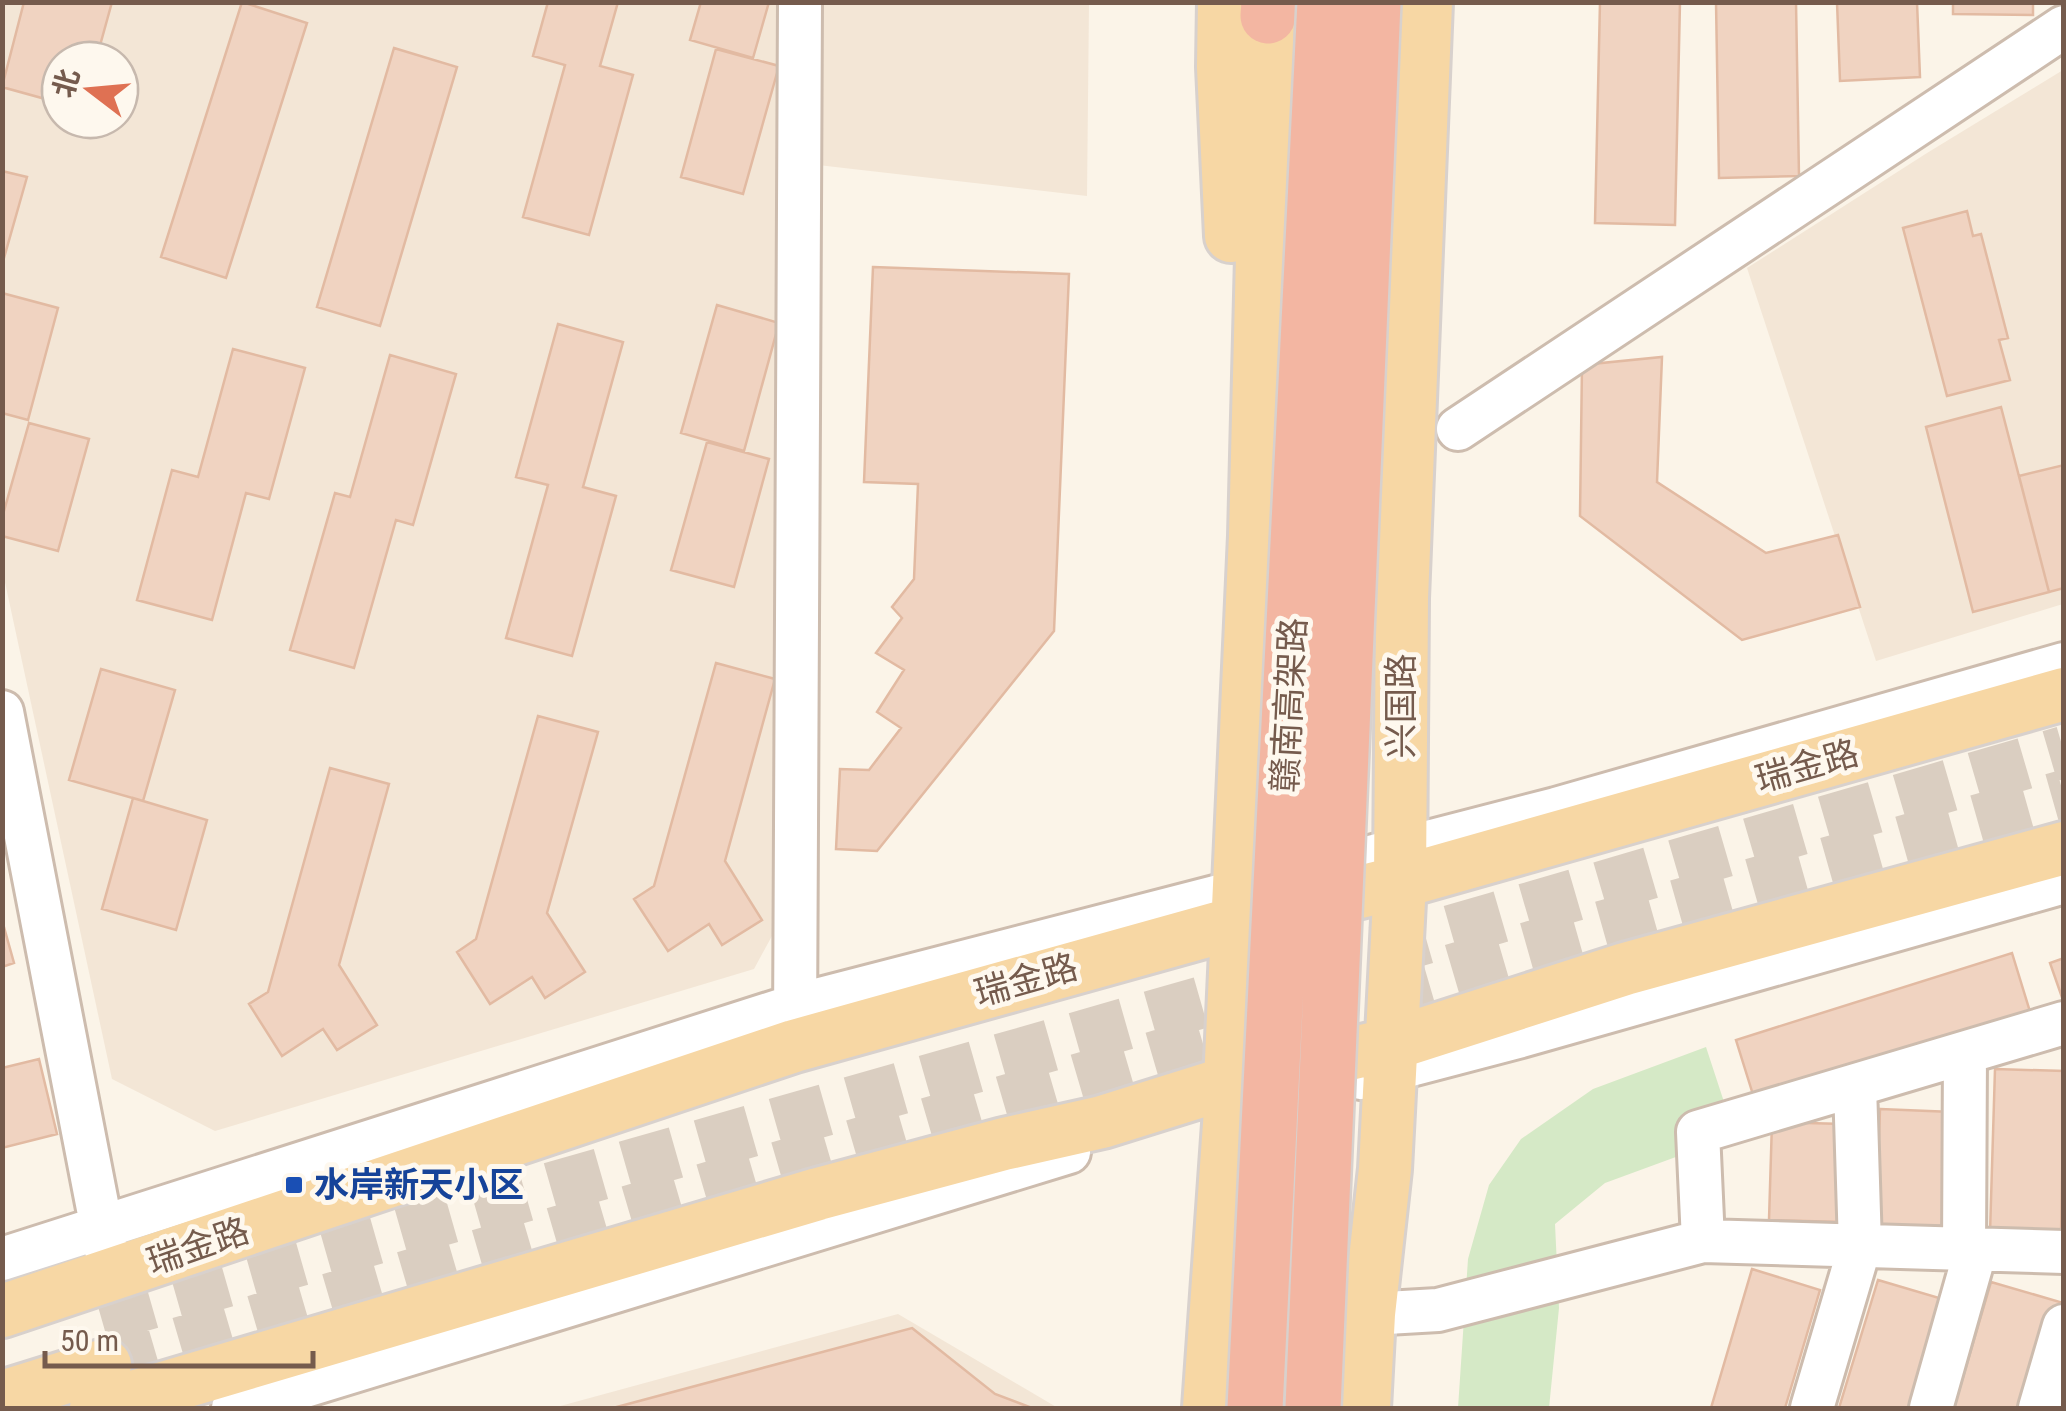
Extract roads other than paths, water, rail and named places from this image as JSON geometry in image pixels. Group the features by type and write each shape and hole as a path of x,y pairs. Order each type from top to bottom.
{"highway":[{"name":"赣南高架路","path":"1255,1408 1325,2"},
{"name":"赣南高架路","path":"1313,1408 1373,2"}],"main road":[{"path":"1405,2 1391,324 1407,456"},
{"name":"兴国路","path":"1364,1408 1369,1314 1385,1169 1401,866 1402,598 1426,2"},
{"path":"1209,1408 1230,1096 1255,536 1254,7"},
{"name":"瑞金路","path":"103,1318 796,1026 1239,906 2064,694"},
{"name":"瑞金路","path":"2,1311 103,1318 818,1194 1004,1144 1392,1057 1625,969 2064,848"},
{"path":"2,1346 103,1318"},
{"path":"2,1398 103,1318"}],"street":[{"path":"796,1026 800,2"},
{"path":"1458,429 2064,27"},
{"path":"1401,866 1574,803 2064,664"},
{"path":"2,712 103,1318"},
{"path":"1392,1057 1521,1036 2064,882"},
{"path":"1703,1241 1698,1132 2064,1023"},
{"path":"1931,1408 1970,1249 1965,1053"},
{"path":"1812,1408 1860,1246 1856,1086"},
{"path":"233,1408 1083,1148 1230,1096"},
{"path":"1369,1314 1438,1310 1703,1241 2064,1252"},
{"path":"2,1259 103,1318"},
{"path":"2040,1408 2064,1326"}],"tunnel":[{"path":"101,1317 2064,752"},
{"path":"105,1365 1503,955 2064,796"}],"place":[{"name":"水岸新天小区","path":"294,1185"}]}
